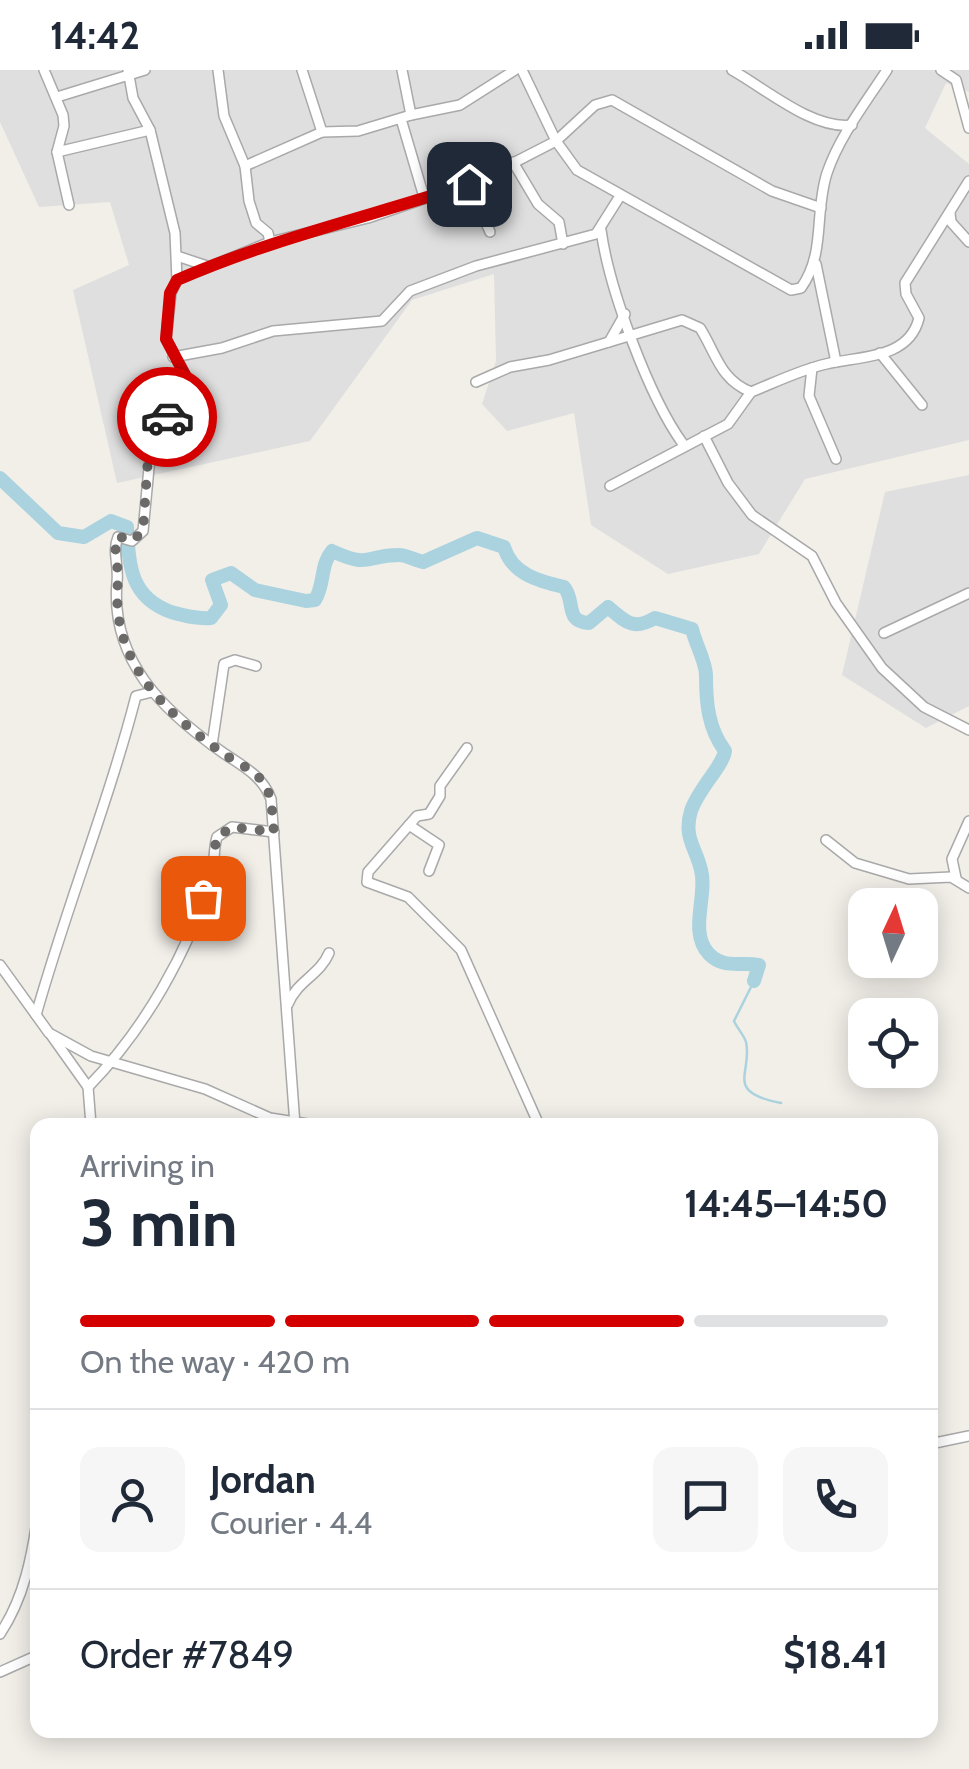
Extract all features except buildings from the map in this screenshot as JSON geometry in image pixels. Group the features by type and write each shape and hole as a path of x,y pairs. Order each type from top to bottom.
{"street":[{"path":"44,70 57,97 64,126 56,152 70,205"},
{"path":"57,97 144,70"},
{"path":"218,70 224,116 246,166 249,201 256,223 268,233 270,242"},
{"path":"302,70 322,132"},
{"path":"402,70 406,117 424,198"},
{"path":"246,166 322,132 358,132 460,105 519,70 556,141 576,170 791,290 801,288 816,261"},
{"path":"732,70 812,116 832,124 852,125"},
{"path":"836,362 816,261 821,208 828,172 887,70"},
{"path":"941,70 969,87"},
{"path":"128,73 133,98 150,130 173,216 177,280 170,293 166,339 194,392 188,404 167,416 152,447 145,527 132,541 118,536 114,546 119,564 118,629 152,692 173,718 261,779 271,799 295,1118"},
{"path":"956,80 969,128"},
{"path":"177,280 270,242 368,218 469,184 556,141 594,105 612,100 772,191 821,208"},
{"path":"56,152 150,130"},
{"path":"513,162 538,204 559,222 562,244"},
{"path":"610,486 732,421 751,392 812,368 836,362 848,364 880,353 913,335 918,315 906,294 905,283 969,182"},
{"path":"469,184 490,232"},
{"path":"620,196 601,230 608,268 652,394 683,444"},
{"path":"950,213 951,222 969,242"},
{"path":"174,357 222,348 273,331 378,323 403,294 476,266 601,230"},
{"path":"177,256 207,266"},
{"path":"608,342 625,314"},
{"path":"476,382 510,367 692,322 705,336 719,366 738,386 751,392"},
{"path":"880,353 922,405"},
{"path":"812,368 809,396 836,459"},
{"path":"704,436 728,483 752,515 767,530 812,556 836,603 882,668 924,706 969,730"},
{"path":"884,633 969,593"},
{"path":"212,746 224,664 234,660 256,666"},
{"path":"36,1015 56,944 125,743 136,696 152,692"},
{"path":"466,748 440,786 440,796 429,814 418,815 368,872 366,882 408,897 462,950 536,1118"},
{"path":"956,880 952,859 969,820"},
{"path":"409,826 439,845 428,872"},
{"path":"88,1087 110,1062 180,960 212,874 216,838 232,827 274,832"},
{"path":"826,840 855,863 878,866 903,878 956,880 969,888"},
{"path":"286,1009 297,987 322,967 329,953"},
{"path":"0,964 88,1087 91,1118"},
{"path":"49,1033 110,1062 205,1089 270,1118"},
{"path":"938,1442 969,1436"},
{"path":"0,1634 14,1614 30,1557"},
{"path":"0,1672 30,1659"}],"shaded area":[{"path":"0,70 969,70 969,92 946,83 925,128 969,164 969,440 805,479 759,554 668,574 591,525 574,413 507,431 482,404 496,361 494,274 412,300 310,441 117,483 73,290 129,265 110,202 39,207 0,122"},
{"path":"969,475 969,706 926,728 842,675 885,492"}],"waterway":[{"path":"0,478 58,533 84,537 111,521 127,527 131,567 140,589 157,606 186,616 211,618 221,605 212,580 231,573 255,590 315,600 332,551 361,560 399,555 423,562 477,538 504,547 513,564 527,575 564,587 573,615 581,622 589,623 608,607 630,623 641,624 655,618 692,629 706,670 712,724 725,751 694,803 689,820 689,835 702,880 700,935 715,959 759,965 754,981"},
{"path":"754,981 734,1021 746,1042 744,1080 752,1093 781,1103"}],"way so far":[{"path":"167,417 148,458 145,527 132,541 118,536 114,546 119,564 115,608 118,629 134,666 173,718 261,779 271,799 274,832 232,827 216,838 213,870 203,898"}],"route":[{"path":"167,417 188,404 194,392 166,339 170,293 177,280 270,242 368,218 469,184"}]}
